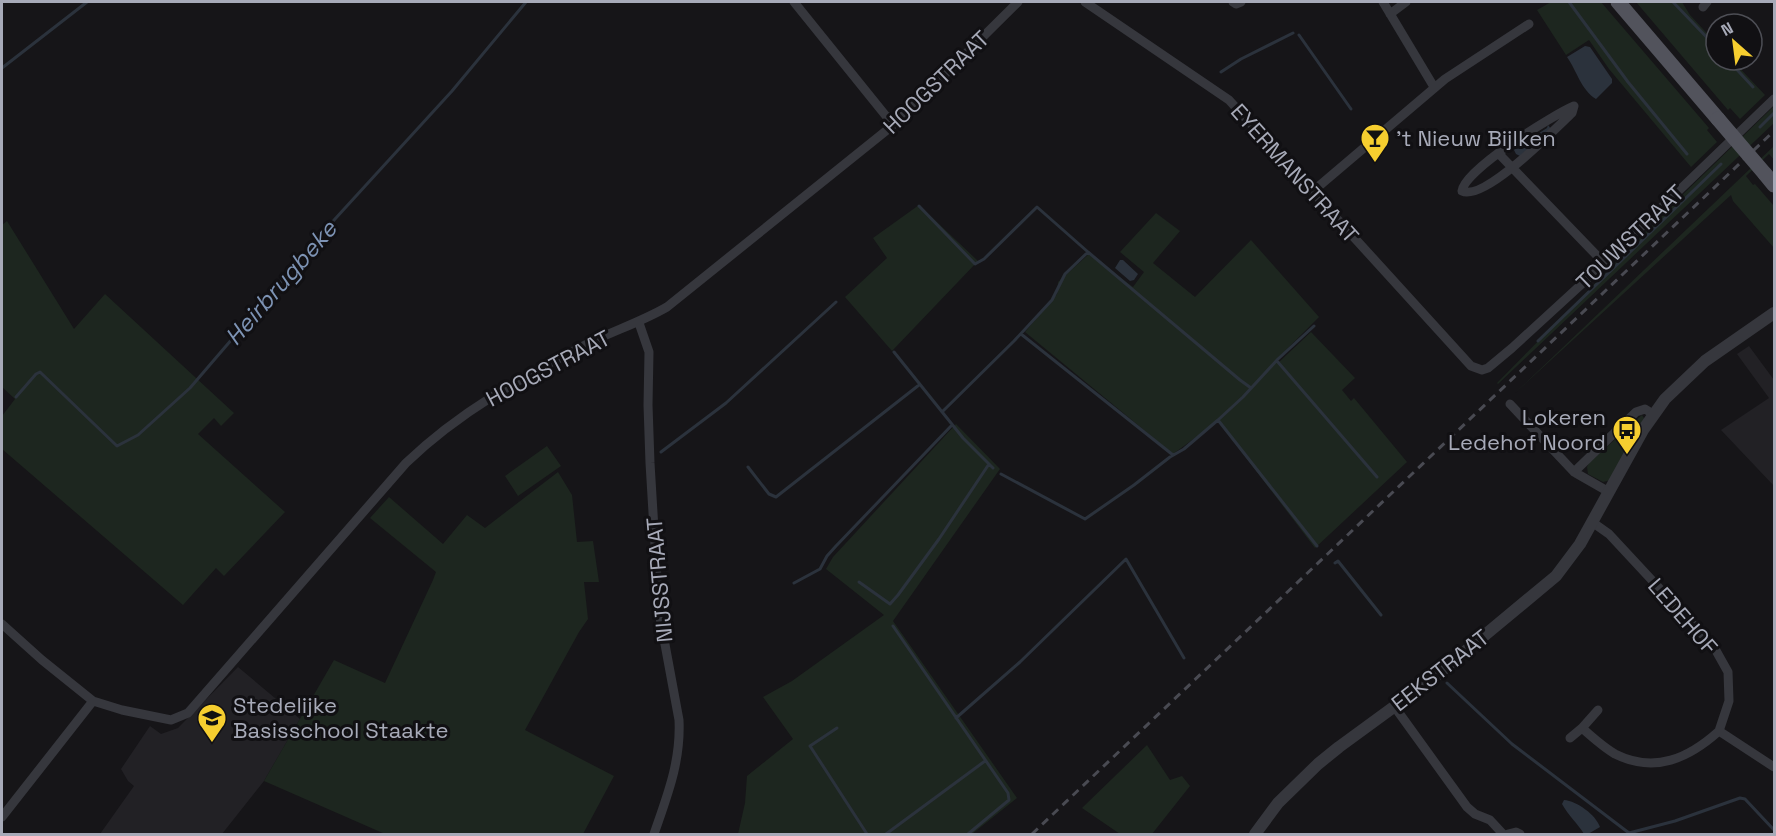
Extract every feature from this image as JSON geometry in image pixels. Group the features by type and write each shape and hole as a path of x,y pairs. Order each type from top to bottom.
{"main road":[{"path":"1618,2 1770,180"}],"street":[{"path":"794,2 886,116 894,119"},
{"name":"HOOGSTRAAT","path":"2,624 93,701 122,711 171,720 188,713 406,463 432,439 513,383 590,343 639,323 667,308 892,126 894,119 904,115 1018,2"},
{"name":"EYERMANSTRAAT","path":"1085,2 1229,100 1471,366 1482,369"},
{"path":"1233,2 1236,4 1241,2"},
{"path":"1383,2 1434,87"},
{"path":"1390,14 1406,2"},
{"path":"1312,192 1434,87 1529,24"},
{"name":"TOUWSTRAAT","path":"1482,369 1488,368 1512,348 1604,263 1774,99"},
{"path":"1574,106 1572,113 1512,168 1503,176 1472,192 1462,191 1462,186 1468,178 1510,144 1574,106"},
{"path":"1498,154 1604,263"},
{"name":"EEKSTRAAT","path":"1255,834 1278,803 1318,764 1432,679 1556,576 1580,544 1653,414 1691,372 1774,313"},
{"name":"NIJSSTRAAT","path":"639,323 649,352 650,463 659,612 680,735 674,776 654,834"},
{"path":"1510,404 1574,472 1609,492"},
{"path":"1574,472 1636,412 1645,409 1653,414"},
{"name":"LEDEHOF","path":"1592,522 1610,534 1714,647 1728,672 1729,701 1719,730"},
{"path":"2,818 93,701"},
{"path":"1394,706 1467,807 1475,814 1490,820 1506,834 1516,832 1520,834"},
{"path":"1570,738 1598,710"},
{"path":"1582,728 1614,753 1645,762 1670,761 1686,756 1703,745 1719,730 1774,767"}],"shaded area":[{"path":"1551,2 1601,2 1709,128 1707,130 1717,142 1691,167 1609,69 1589,40 1566,55 1537,10"},
{"path":"1636,2 1682,2 1704,30 1704,72 1743,72 1765,95 1740,119 1730,108 1728,110"},
{"path":"1585,46 1590,47 1612,79 1612,83 1596,99 1583,85 1567,57"},
{"path":"1774,106 1774,123 1498,384 1673,204"},
{"path":"1548,125 1551,129 1520,156 1516,154 1514,150 1516,148 1547,128"},
{"path":"1774,146 1774,160 1769,154 1746,176 1774,206 1774,248 1733,201 1731,195 1515,393"},
{"path":"919,205 978,261 892,351 845,297 887,258 873,238"},
{"path":"1156,213 1180,231 1153,263 1195,297 1251,240 1319,317 1275,361 1279,362 1311,332 1355,378 1342,390 1351,401 1354,398 1407,462 1315,548 1218,421 1173,454 1025,332 1057,294 1058,282 1089,254 1133,287 1144,272 1120,252"},
{"path":"7,221 74,329 105,294 234,413 221,426 214,418 198,434 285,512 224,576 216,568 183,605 2,449 2,416 15,399 2,387 2,225"},
{"path":"1120,260 1123,260 1138,274 1134,280 1130,281 1115,268"},
{"path":"1749,346 1774,380 1774,486 1721,430 1769,398 1737,354"},
{"path":"1642,415 1645,420 1611,480 1603,482 1588,474 1589,463"},
{"path":"956,424 1000,469 893,621 1017,798 972,834 738,834 745,803 747,776 793,739 763,697 792,681 884,615 826,569 833,557"},
{"path":"547,446 561,466 518,496 505,476"},
{"path":"558,472 572,495 577,542 593,541 599,582 584,582 588,619 525,730 614,776 583,834 385,834 264,781 334,660 385,683 433,580 436,572 370,518 389,497 443,544 467,515 485,528"},
{"name":"Stedelijke Basisschool Staakte","path":"238,667 300,719 264,781 222,834 100,834 134,786 121,769 150,726 161,734 178,728"},
{"path":"1147,745 1170,780 1182,776 1190,786 1152,834 1120,834 1082,808"},
{"path":"1564,800 1585,809 1595,818 1600,827 1584,834 1562,804"}],"waterway":[{"path":"2,68 87,2"},
{"name":"Heirbrugbeke","path":"16,397 40,372 117,446 138,435 190,388 335,219 452,91 526,2"},
{"path":"1569,2 1628,82 1687,154"},
{"path":"1673,2 1704,34"},
{"path":"1221,72 1241,59 1293,33"},
{"path":"1299,35 1351,109"},
{"path":"1739,72 1753,87"},
{"path":"1760,127 1774,113"},
{"path":"1538,341 1721,164"},
{"path":"919,206 975,264 984,259 1037,207 1088,252 1065,274 1052,300 942,412"},
{"path":"1088,252 1251,388"},
{"path":"661,452 726,403 836,302"},
{"path":"1001,474 1085,519 1184,449 1243,397 1278,359 1314,326"},
{"path":"1021,334 1173,455"},
{"path":"894,352 963,438 993,468"},
{"path":"1277,361 1377,477"},
{"path":"748,467 769,494 776,497 919,385"},
{"path":"1218,420 1317,546"},
{"path":"794,583 820,569 836,546 952,425"},
{"path":"859,582 890,604 939,539 989,464"},
{"path":"956,718 1020,662 1126,559 1184,658"},
{"path":"1335,563 1338,561 1381,615"},
{"path":"893,626 1008,793 1009,800 968,834"},
{"path":"1447,683 1512,744 1629,833 1675,821 1740,798 1745,799 1774,830"},
{"path":"837,728 810,746 867,834"},
{"path":"886,834 985,761"}],"railway":[{"path":"1032,834 1774,131"}],"place":[{"name":"'t Nieuw Bijlken","path":"1375,164"},
{"name":"Lokeren Ledehof Noord","path":"1627,456"},
{"name":"Stedelijke Basisschool Staakte","path":"212,744"}]}
